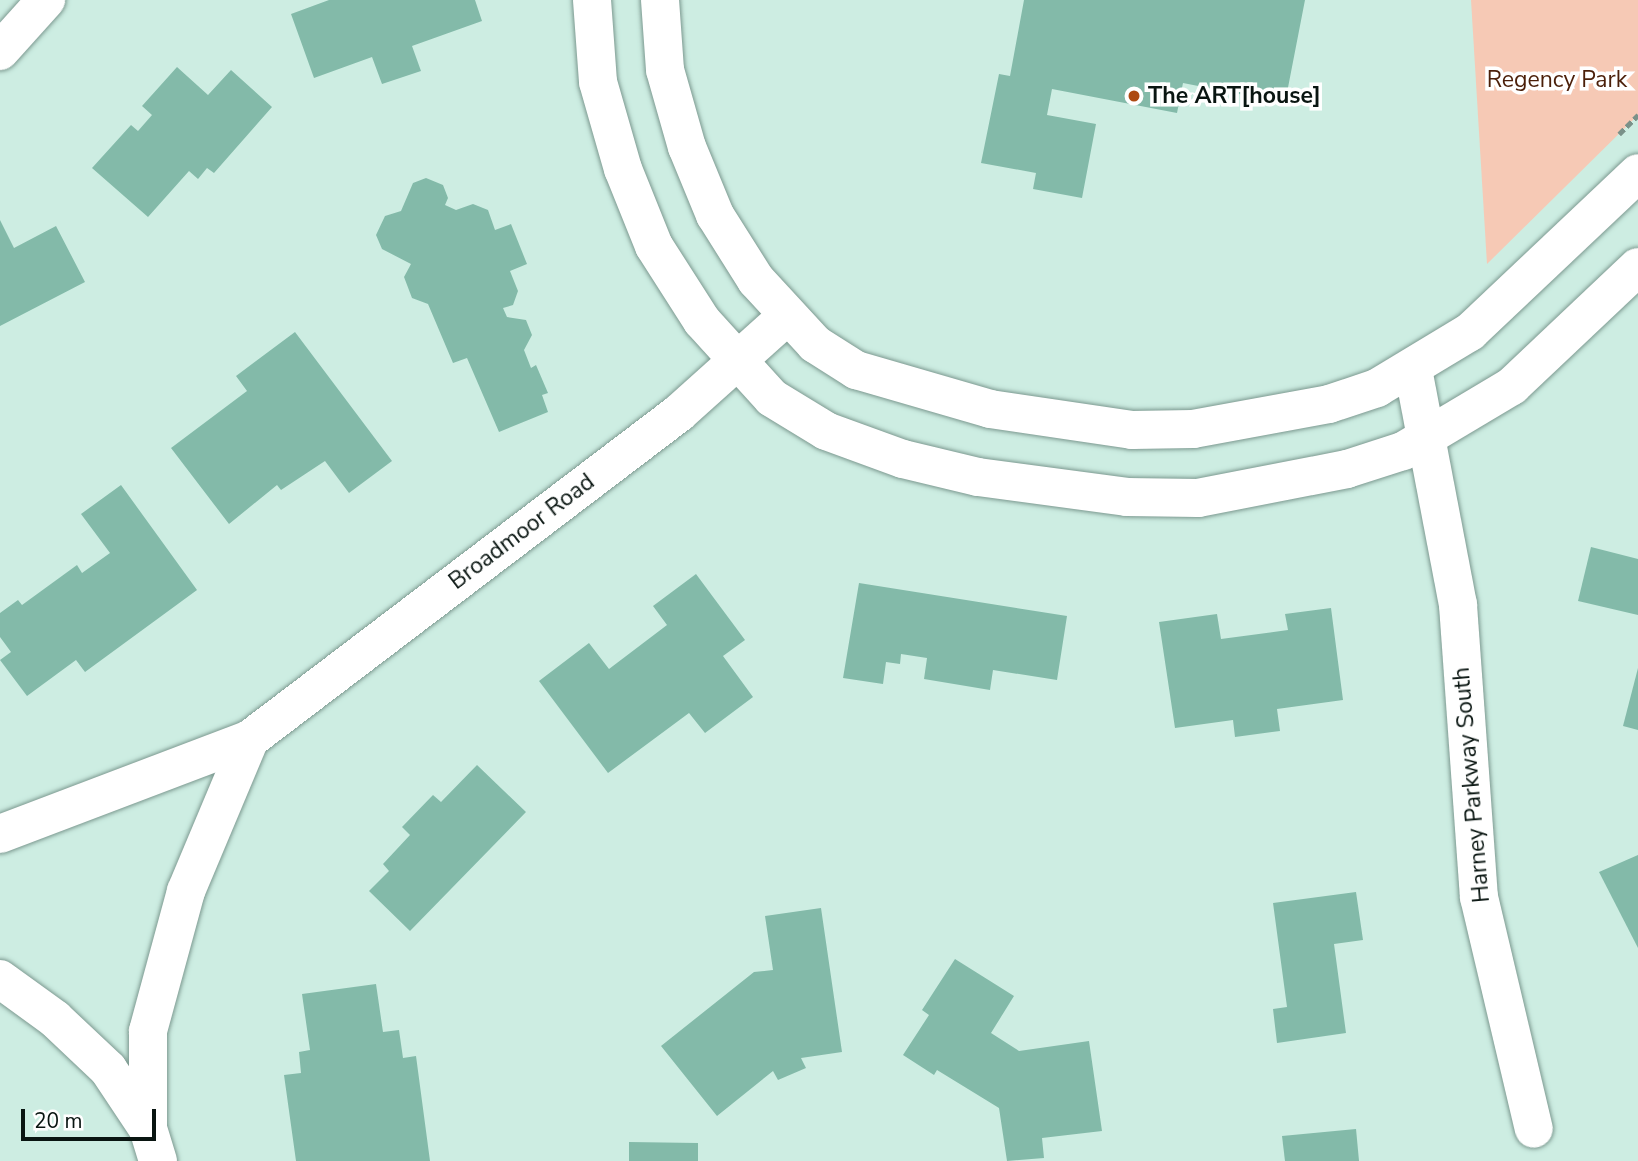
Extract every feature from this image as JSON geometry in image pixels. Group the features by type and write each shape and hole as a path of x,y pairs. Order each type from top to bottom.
{"street":[{"path":"0,51 47,0"},
{"path":"592,0 598,82 623,169 654,247 702,321 736,363 772,398 827,431 903,459 978,477 1127,497 1198,498 1347,469 1403,451 1512,386 1638,267"},
{"path":"660,0 665,70 696,170 715,215 756,280 815,344 856,370 922,393 990,410 1132,430 1193,429 1329,404 1377,388 1413,369 1488,317 1638,173"},
{"name":"Broadmoor Road","path":"0,834 250,739 679,413 787,316"},
{"name":"Harney Parkway South","path":"1413,369 1458,605 1479,897 1534,1129"},
{"name":"Broadmoor Road","path":"153,1145 148,1031 165,961 211,826 250,739"},
{"name":"Broadmoor Road","path":"0,979 55,1019 108,1069 153,1145"}],"path":[{"path":"1608,144 1638,115"}],"green space":[{"name":"Regency Park","path":"1471,0 1638,0 1638,115 1487,264"}],"building":[{"path":"329,0 475,0 482,21 412,46 421,71 382,84 372,57 314,78 291,14"},
{"name":"The ART[house]","path":"1024,0 1305,0 1285,103 1183,83 1177,113 1052,89 1047,115 1096,124 1082,198 1033,189 1036,173 981,163 999,74 1010,76"},
{"path":"177,67 208,95 231,70 272,107 214,173 207,168 198,179 189,171 148,217 92,168 131,125 138,131 152,115 142,106"},
{"path":"426,178 443,185 448,198 445,205 456,210 473,204 488,210 495,230 511,224 527,264 510,271 518,291 513,305 503,308 507,317 526,320 532,335 524,350 531,368 536,365 548,393 542,395 548,412 499,432 467,358 453,363 428,304 412,298 404,277 411,264 382,249 376,235 385,216 401,211 413,183"},
{"path":"0,220 14,248 56,226 85,282 0,326"},
{"path":"295,332 392,461 349,493 325,461 281,490 277,485 229,524 171,448 247,391 236,376"},
{"path":"121,485 197,590 85,672 76,660 27,696 0,660 11,652 0,637 0,613 18,600 22,605 77,565 82,573 110,553 81,514"},
{"path":"1591,547 1638,559 1638,615 1578,601"},
{"path":"696,574 745,640 723,656 753,697 705,733 689,713 608,773 539,681 589,643 609,669 667,625 653,606"},
{"path":"859,583 1067,616 1057,680 993,670 990,690 924,679 927,658 901,654 900,664 886,662 883,684 843,678"},
{"path":"1331,608 1343,700 1277,709 1280,731 1235,737 1233,720 1175,728 1159,622 1217,614 1221,639 1288,630 1285,614"},
{"path":"1638,668 1638,730 1623,726"},
{"path":"477,765 526,812 410,931 369,891 389,871 383,864 410,835 402,827 433,795 441,802"},
{"path":"1638,855 1638,948 1599,872"},
{"path":"1356,892 1363,940 1334,944 1346,1033 1277,1043 1273,1009 1287,1007 1273,903"},
{"path":"821,908 842,1052 801,1058 806,1068 778,1080 773,1071 717,1116 661,1046 754,972 773,970 765,916"},
{"path":"955,959 1014,996 991,1033 1019,1051 1089,1041 1102,1131 1042,1138 1044,1158 1007,1161 999,1108 937,1070 934,1075 903,1055 929,1015 922,1010"},
{"path":"376,984 383,1032 399,1030 403,1058 416,1056 430,1161 296,1161 284,1075 301,1073 299,1052 310,1050 302,994"},
{"path":"1356,1129 1359,1161 1285,1161 1282,1136"},
{"path":"629,1142 698,1143 698,1161 629,1161"}],"place":[{"name":"The ART[house]","path":"1134,96"}]}
